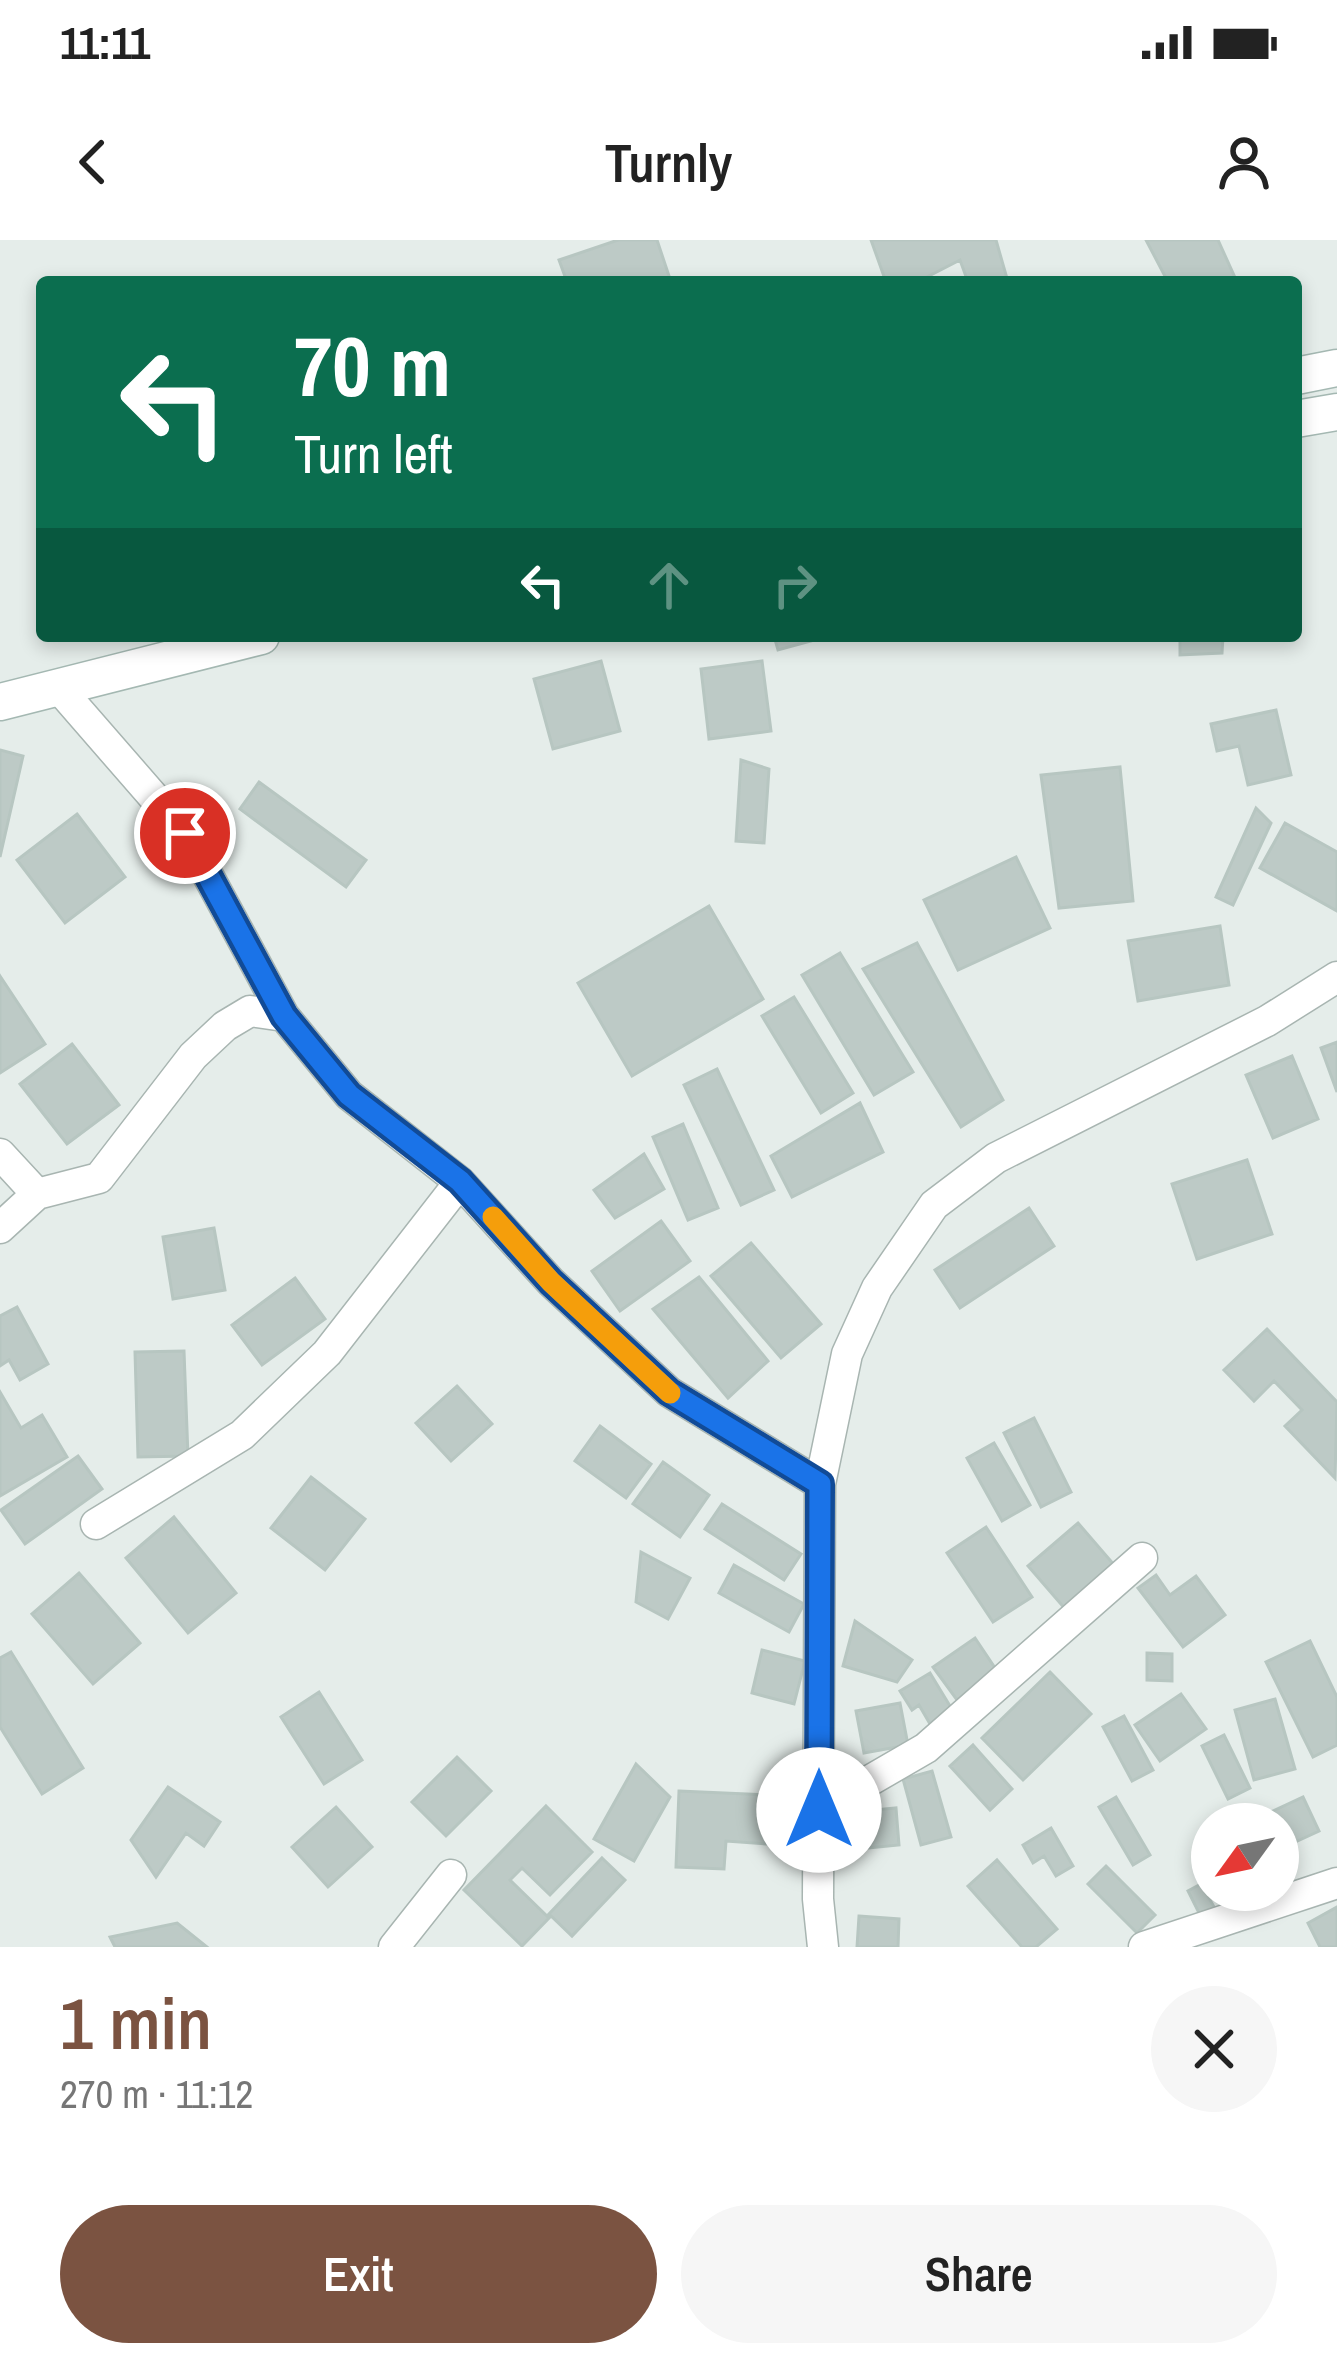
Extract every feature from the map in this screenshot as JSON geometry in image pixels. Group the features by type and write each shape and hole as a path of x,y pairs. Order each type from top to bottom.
{"street":[{"path":"1302,375 1337,368"},
{"path":"1302,418 1337,412"},
{"path":"0,702 237,642"},
{"path":"58,687 185,833 284,1016 349,1095 460,1181 551,1282 669,1392 820,1484"},
{"path":"824,1947 819,1810 820,1484 847,1354 877,1288 934,1205 996,1158 1267,1021 1337,977"},
{"path":"0,1228 37,1195 99,1178 193,1056 224,1026 250,1011 284,1016"},
{"path":"0,1154 37,1195"},
{"path":"96,1524 242,1435 327,1353 460,1181"},
{"path":"819,1810 926,1748 1142,1558"},
{"path":"394,1947 452,1874"},
{"path":"1144,1947 1337,1883"}],"building":[{"path":"618,240 657,240 669,276 565,276 559,260"},
{"path":"871,240 996,240 1006,276 966,276 960,260 929,276 884,276"},
{"path":"1146,240 1218,240 1234,276 1165,276"},
{"path":"776,642 807,642 778,650"},
{"path":"1180,642 1223,642 1222,653 1180,655"},
{"path":"601,661 620,731 553,749 534,679"},
{"path":"762,661 771,731 709,739 701,669"},
{"path":"1276,710 1291,775 1248,785 1239,746 1217,751 1211,724"},
{"path":"0,750 23,756 0,857"},
{"path":"741,760 769,769 764,843 736,841"},
{"path":"1120,767 1133,901 1059,908 1041,775"},
{"path":"259,782 366,860 346,887 240,809"},
{"path":"1256,808 1271,823 1233,905 1216,897"},
{"path":"77,814 125,877 65,923 17,860"},
{"path":"1285,823 1337,852 1337,911 1260,868"},
{"path":"1016,857 1050,928 958,970 924,900"},
{"path":"709,906 763,999 632,1076 578,983"},
{"path":"1220,926 1229,985 1138,1001 1128,941"},
{"path":"917,943 1003,1100 961,1127 863,969"},
{"path":"840,953 913,1072 874,1095 802,975"},
{"path":"0,976 45,1044 0,1073"},
{"path":"794,997 853,1093 821,1113 762,1016"},
{"path":"1337,1042 1337,1092 1321,1048"},
{"path":"72,1044 119,1105 67,1144 20,1084"},
{"path":"1292,1056 1318,1119 1273,1138 1246,1075"},
{"path":"717,1069 774,1190 741,1205 684,1085"},
{"path":"860,1103 883,1152 792,1197 771,1156"},
{"path":"683,1124 718,1208 688,1220 653,1137"},
{"path":"644,1154 664,1189 615,1218 594,1190"},
{"path":"1247,1160 1272,1234 1197,1259 1172,1184"},
{"path":"1029,1208 1054,1246 960,1308 935,1270"},
{"path":"661,1221 690,1261 620,1311 592,1271"},
{"path":"214,1228 225,1290 173,1299 163,1237"},
{"path":"751,1243 821,1324 781,1358 711,1276"},
{"path":"699,1277 768,1361 728,1398 653,1309"},
{"path":"295,1278 325,1319 262,1365 232,1325"},
{"path":"17,1307 48,1364 20,1380 9,1360 0,1366 0,1316"},
{"path":"1267,1329 1337,1402 1335,1478 1285,1426 1302,1410 1274,1381 1254,1401 1224,1370"},
{"path":"184,1351 188,1456 138,1457 135,1352"},
{"path":"457,1386 492,1424 451,1461 416,1423"},
{"path":"0,1392 21,1428 42,1415 67,1457 0,1496"},
{"path":"1034,1418 1071,1492 1041,1507 1004,1433"},
{"path":"600,1426 651,1464 626,1498 575,1461"},
{"path":"994,1443 1030,1505 1002,1521 967,1458"},
{"path":"78,1456 102,1489 25,1544 1,1510"},
{"path":"663,1462 709,1495 680,1537 633,1504"},
{"path":"311,1477 365,1519 325,1570 271,1528"},
{"path":"722,1504 801,1554 784,1580 705,1529"},
{"path":"174,1517 236,1593 188,1633 126,1558"},
{"path":"1078,1523 1116,1567 1066,1610 1028,1566"},
{"path":"986,1527 1032,1597 993,1622 947,1553"},
{"path":"641,1552 690,1578 668,1619 636,1602"},
{"path":"734,1565 804,1604 789,1632 719,1593"},
{"path":"79,1573 140,1643 93,1684 32,1614"},
{"path":"1156,1575 1170,1595 1196,1576 1225,1615 1183,1647 1138,1588"},
{"path":"855,1621 912,1660 897,1682 843,1666"},
{"path":"975,1638 997,1671 957,1700 933,1667"},
{"path":"1310,1641 1337,1697 1337,1745 1313,1757 1266,1662"},
{"path":"762,1650 805,1661 794,1704 752,1693"},
{"path":"11,1652 83,1768 42,1794 0,1727 0,1658"},
{"path":"1147,1653 1172,1654 1172,1681 1147,1680"},
{"path":"1050,1672 1091,1714 1023,1780 982,1738"},
{"path":"930,1673 953,1711 930,1724 919,1705 912,1710 900,1691"},
{"path":"319,1692 362,1760 324,1784 281,1717"},
{"path":"1181,1694 1206,1729 1160,1761 1135,1725"},
{"path":"1275,1699 1295,1769 1254,1780 1235,1710"},
{"path":"900,1703 908,1745 864,1753 856,1711"},
{"path":"1124,1716 1153,1770 1132,1781 1103,1727"},
{"path":"1224,1735 1250,1788 1228,1799 1202,1746"},
{"path":"973,1745 1012,1789 990,1810 950,1766"},
{"path":"457,1757 491,1791 446,1836 412,1802"},
{"path":"636,1764 670,1797 634,1861 594,1839"},
{"path":"932,1771 951,1837 921,1845 903,1779"},
{"path":"168,1787 220,1822 204,1846 186,1833 156,1877 131,1840"},
{"path":"679,1791 768,1795 766,1844 726,1841 724,1869 676,1867"},
{"path":"1116,1797 1150,1855 1133,1865 1099,1807"},
{"path":"1303,1797 1319,1831 1299,1840 1299,1803 1290,1803"},
{"path":"546,1806 592,1852 550,1895 522,1868 510,1880 549,1918 522,1946 464,1890"},
{"path":"336,1807 372,1847 328,1887 292,1847"},
{"path":"896,1808 899,1845 857,1849 853,1812"},
{"path":"1051,1828 1073,1866 1056,1876 1044,1856 1033,1863 1023,1845"},
{"path":"602,1858 625,1880 572,1936 549,1914"},
{"path":"997,1860 1057,1929 1036,1947 1022,1947 968,1886"},
{"path":"1106,1866 1155,1915 1137,1933 1088,1884"},
{"path":"1337,1907 1337,1947 1320,1947 1308,1923"},
{"path":"859,1916 899,1919 898,1947 857,1947"},
{"path":"177,1923 207,1947 115,1947 110,1937"}],"slow traffic":[{"path":"493,1217 551,1282 670,1393"}],"route":[{"path":"185,833 284,1016 349,1095 460,1181 551,1282 669,1392 820,1484 819,1810"}]}
